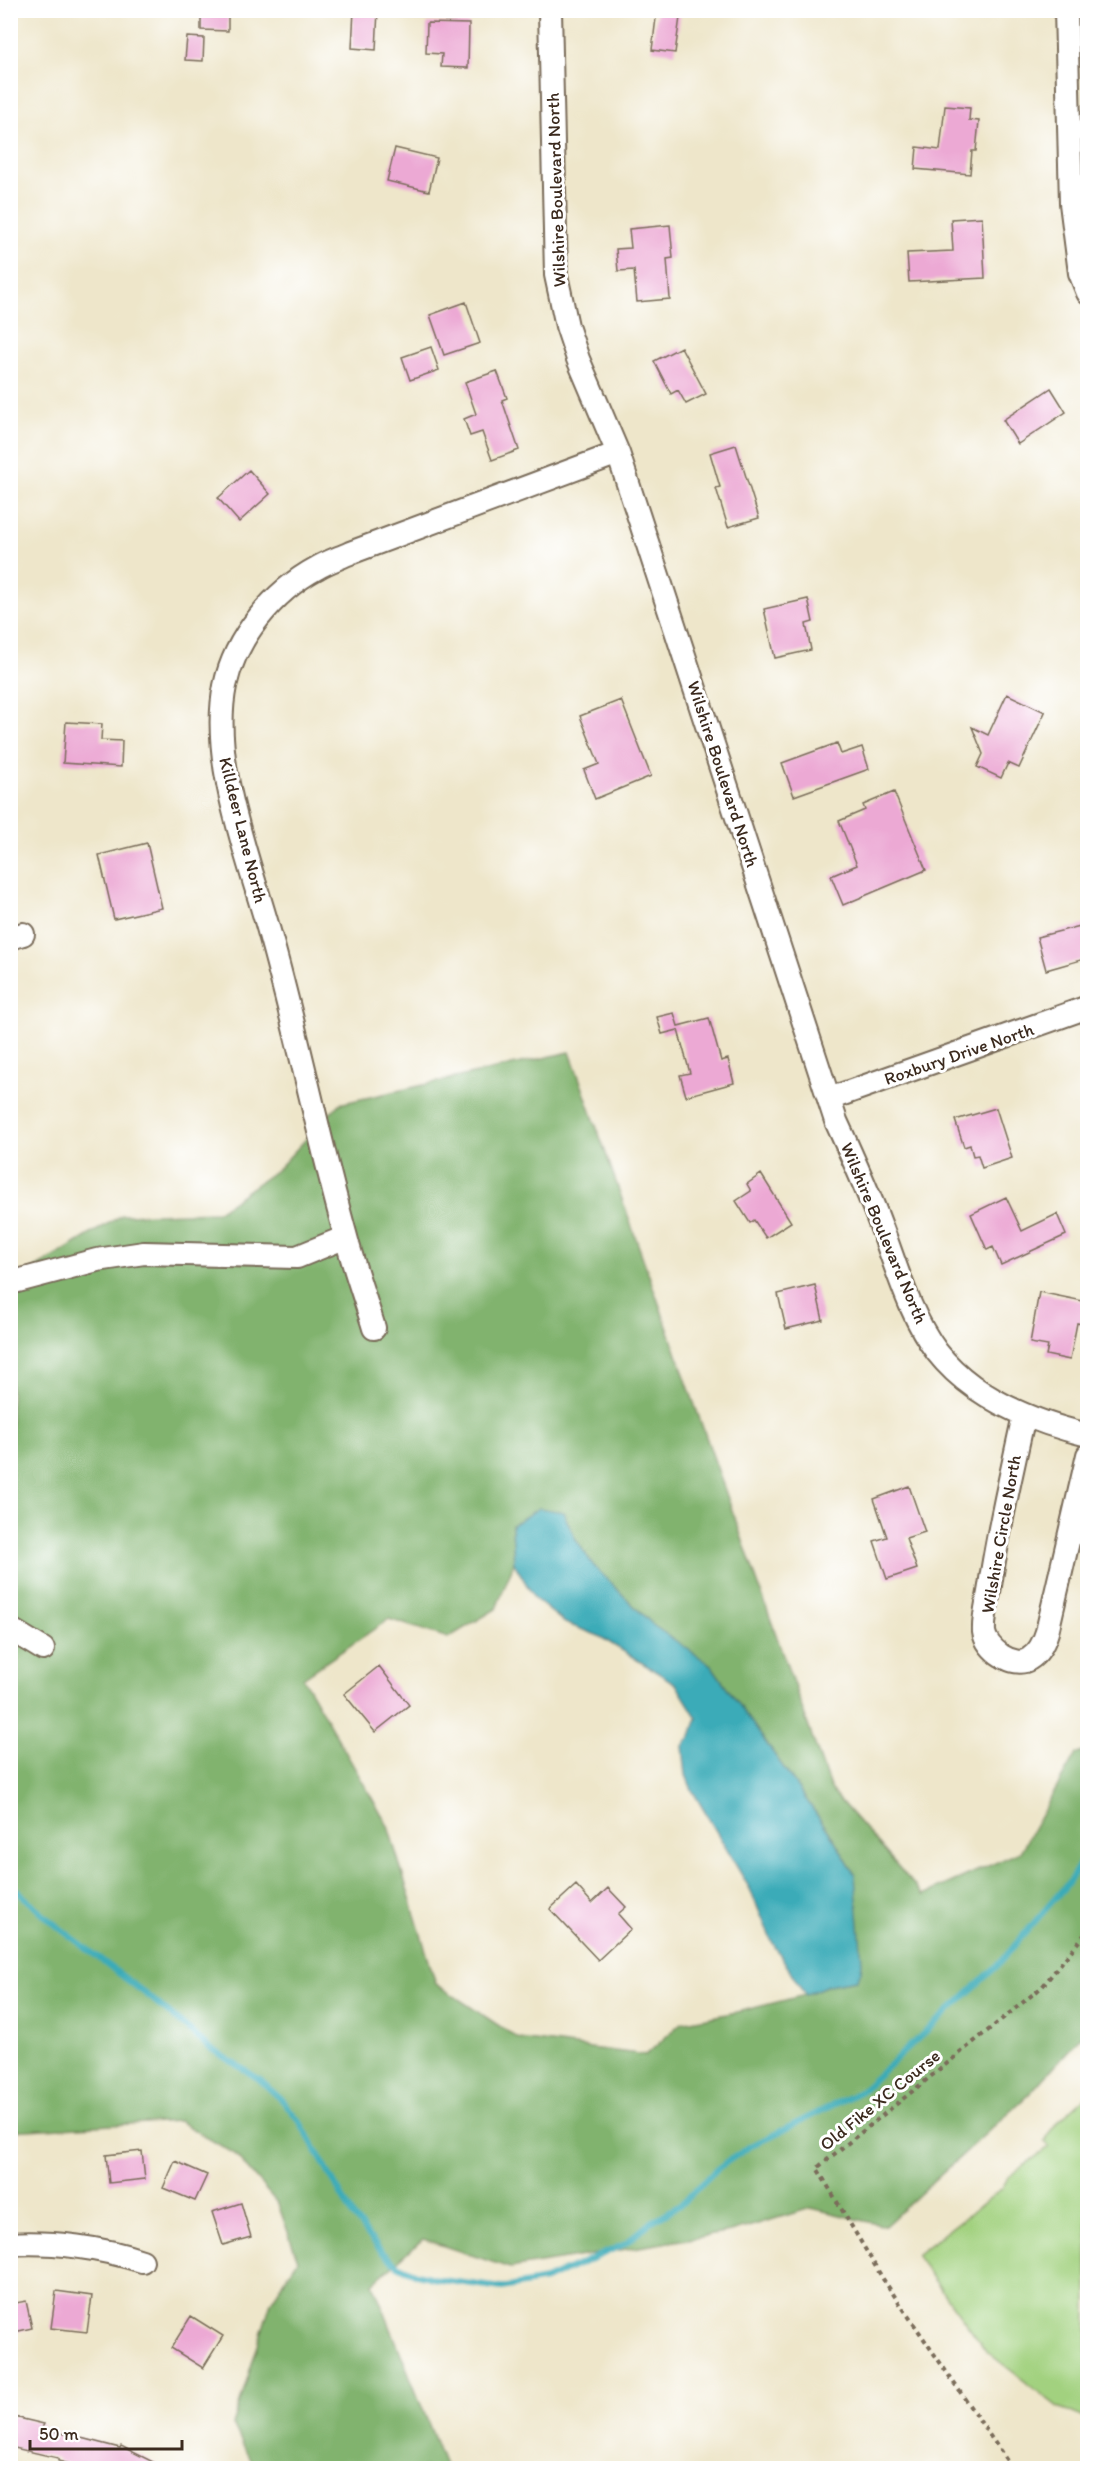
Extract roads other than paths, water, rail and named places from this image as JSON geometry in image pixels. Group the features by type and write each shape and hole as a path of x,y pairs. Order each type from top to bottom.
{"street":[{"name":"Wilshire Boulevard North","path":"550,10 556,275 567,326 578,359 618,453 829,1099 897,1271 917,1317 937,1351 956,1372 976,1388 1024,1415 1088,1435"},
{"path":"1066,10 1071,203 1080,273 1088,293"},
{"name":"Killdeer Lane North","path":"374,1328 346,1237 272,942 224,765 220,721 225,685 247,633 268,605 315,568 618,453"},
{"name":"Roxbury Drive North","path":"829,1099 1088,1008"},
{"path":"10,1283 97,1260 144,1253 297,1257 346,1237"},
{"name":"Wilshire Circle North","path":"1024,1415 993,1563 984,1631 992,1648 1006,1658 1017,1661 1029,1659 1042,1645 1047,1632 1088,1455"},
{"path":"10,1629 43,1649"},
{"path":"10,2244 34,2244 114,2252 142,2261"}],"water":[{"path":"539,1508 563,1512 576,1540 593,1565 654,1626 711,1665 834,1839 855,1875 862,1962 861,1972 856,1980 828,1985 805,1995 771,1940 750,1889 692,1790 686,1775 683,1746 691,1736 697,1718 676,1684 599,1636 565,1623 535,1599 514,1563 512,1525"}],"waterway":[{"path":"10,1884 48,1919 151,1998 211,2049 259,2079 284,2102 300,2122 353,2216 381,2251 397,2265 417,2274 441,2280 502,2288 545,2280 625,2244 651,2222 680,2205 718,2168 749,2147 861,2091 996,1967 1069,1882 1088,1850"}]}
